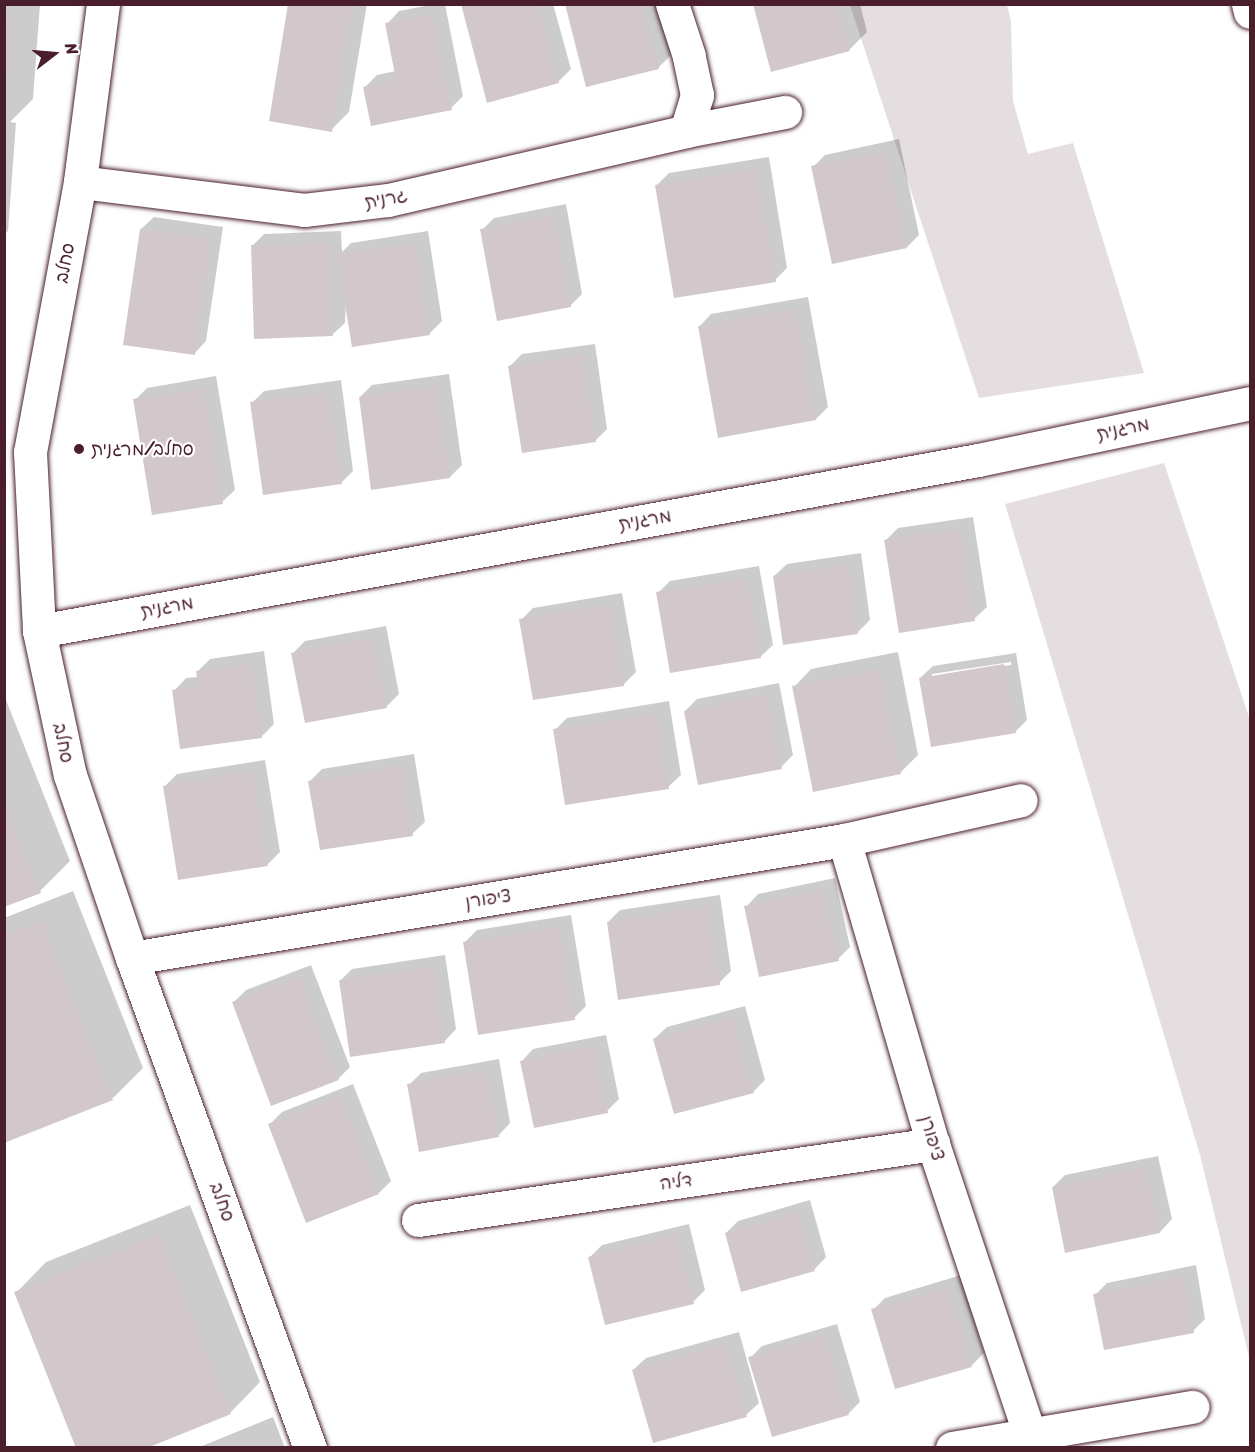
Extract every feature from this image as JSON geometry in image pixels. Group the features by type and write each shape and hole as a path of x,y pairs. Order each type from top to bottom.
{"street":[{"name":"סחלב","path":"103,4 80,182 30,452 39,631 70,776 132,958 309,1448"},
{"path":"672,4 689,56 697,95 686,131"},
{"path":"1248,4 1251,12"},
{"name":"גרנית","path":"80,182 304,210 388,200 686,131 785,112"},
{"name":"מרגנית","path":"39,631 966,462 1251,404"},
{"name":"ציפורן","path":"132,958 844,840 1021,800"},
{"name":"ציפורן","path":"844,840 933,1144 1029,1433"},
{"name":"דליה","path":"418,1220 933,1144"},
{"path":"952,1448 1029,1433 1193,1407"}],"shaded area":[{"path":"850,5 1007,5 1011,21 1013,101 1028,154 1073,143 1144,373 979,398"},
{"path":"1164,463 1250,720 1250,1361 1200,1155 1005,504"}],"building":[{"path":"288,4 352,6 332,132 269,121"},
{"path":"461,4 538,4 559,83 487,103"},
{"path":"565,4 643,4 659,69 586,87"},
{"path":"753,4 838,4 850,51 771,72"},
{"path":"432,14 452,110 371,126 363,87 396,80 385,23"},
{"path":"4,21 11,21 6,92 4,92"},
{"path":"887,151 907,248 832,264 811,166"},
{"path":"757,168 776,282 674,298 655,185"},
{"path":"554,216 571,307 497,321 480,229"},
{"path":"140,229 211,239 195,355 123,345"},
{"path":"330,243 333,336 254,339 251,245"},
{"path":"416,243 430,335 352,347 337,255"},
{"path":"796,309 816,420 718,438 698,326"},
{"path":"583,355 596,442 522,453 508,366"},
{"path":"437,386 450,478 371,490 359,397"},
{"path":"204,388 223,504 152,515 133,399"},
{"path":"329,392 342,484 263,495 250,402"},
{"path":"961,528 975,621 899,633 884,540"},
{"path":"849,565 858,634 783,645 773,576"},
{"path":"747,577 761,658 670,673 656,592"},
{"path":"611,605 624,686 533,700 519,619"},
{"path":"374,637 387,708 305,723 291,653"},
{"path":"252,663 262,738 180,749 172,690 198,686 196,671"},
{"path":"1004,664 1016,733 931,747 919,678"},
{"path":"880,669 901,774 813,792 792,686"},
{"path":"767,694 782,769 698,785 684,711"},
{"path":"657,713 669,789 565,805 553,729"},
{"path":"402,765 413,836 320,850 308,781"},
{"path":"253,771 268,866 178,880 163,786"},
{"path":"4,801 41,893 4,907"},
{"path":"823,889 839,961 759,977 744,906"},
{"path":"708,906 720,985 618,1000 607,922"},
{"path":"42,920 113,1100 4,1143 4,935"},
{"path":"560,926 575,1020 478,1035 463,942"},
{"path":"434,966 445,1043 350,1057 339,980"},
{"path":"299,976 339,1080 271,1106 232,1002"},
{"path":"733,1017 754,1093 674,1114 653,1039"},
{"path":"594,1046 608,1113 534,1128 520,1061"},
{"path":"487,1070 499,1137 419,1152 407,1084"},
{"path":"341,1095 379,1194 306,1223 268,1124"},
{"path":"1146,1167 1160,1233 1065,1253 1052,1187"},
{"path":"798,1212 815,1271 741,1292 725,1233"},
{"path":"159,1234 231,1414 147,1448 76,1448 14,1292"},
{"path":"677,1235 694,1304 605,1325 588,1257"},
{"path":"1184,1276 1194,1333 1104,1350 1093,1294"},
{"path":"949,1287 972,1367 895,1389 871,1309"},
{"path":"825,1335 849,1415 772,1437 748,1357"},
{"path":"727,1343 747,1417 653,1443 632,1370"}],"place":[{"name":"סחלב/מרגנית","path":"79,449"}]}
